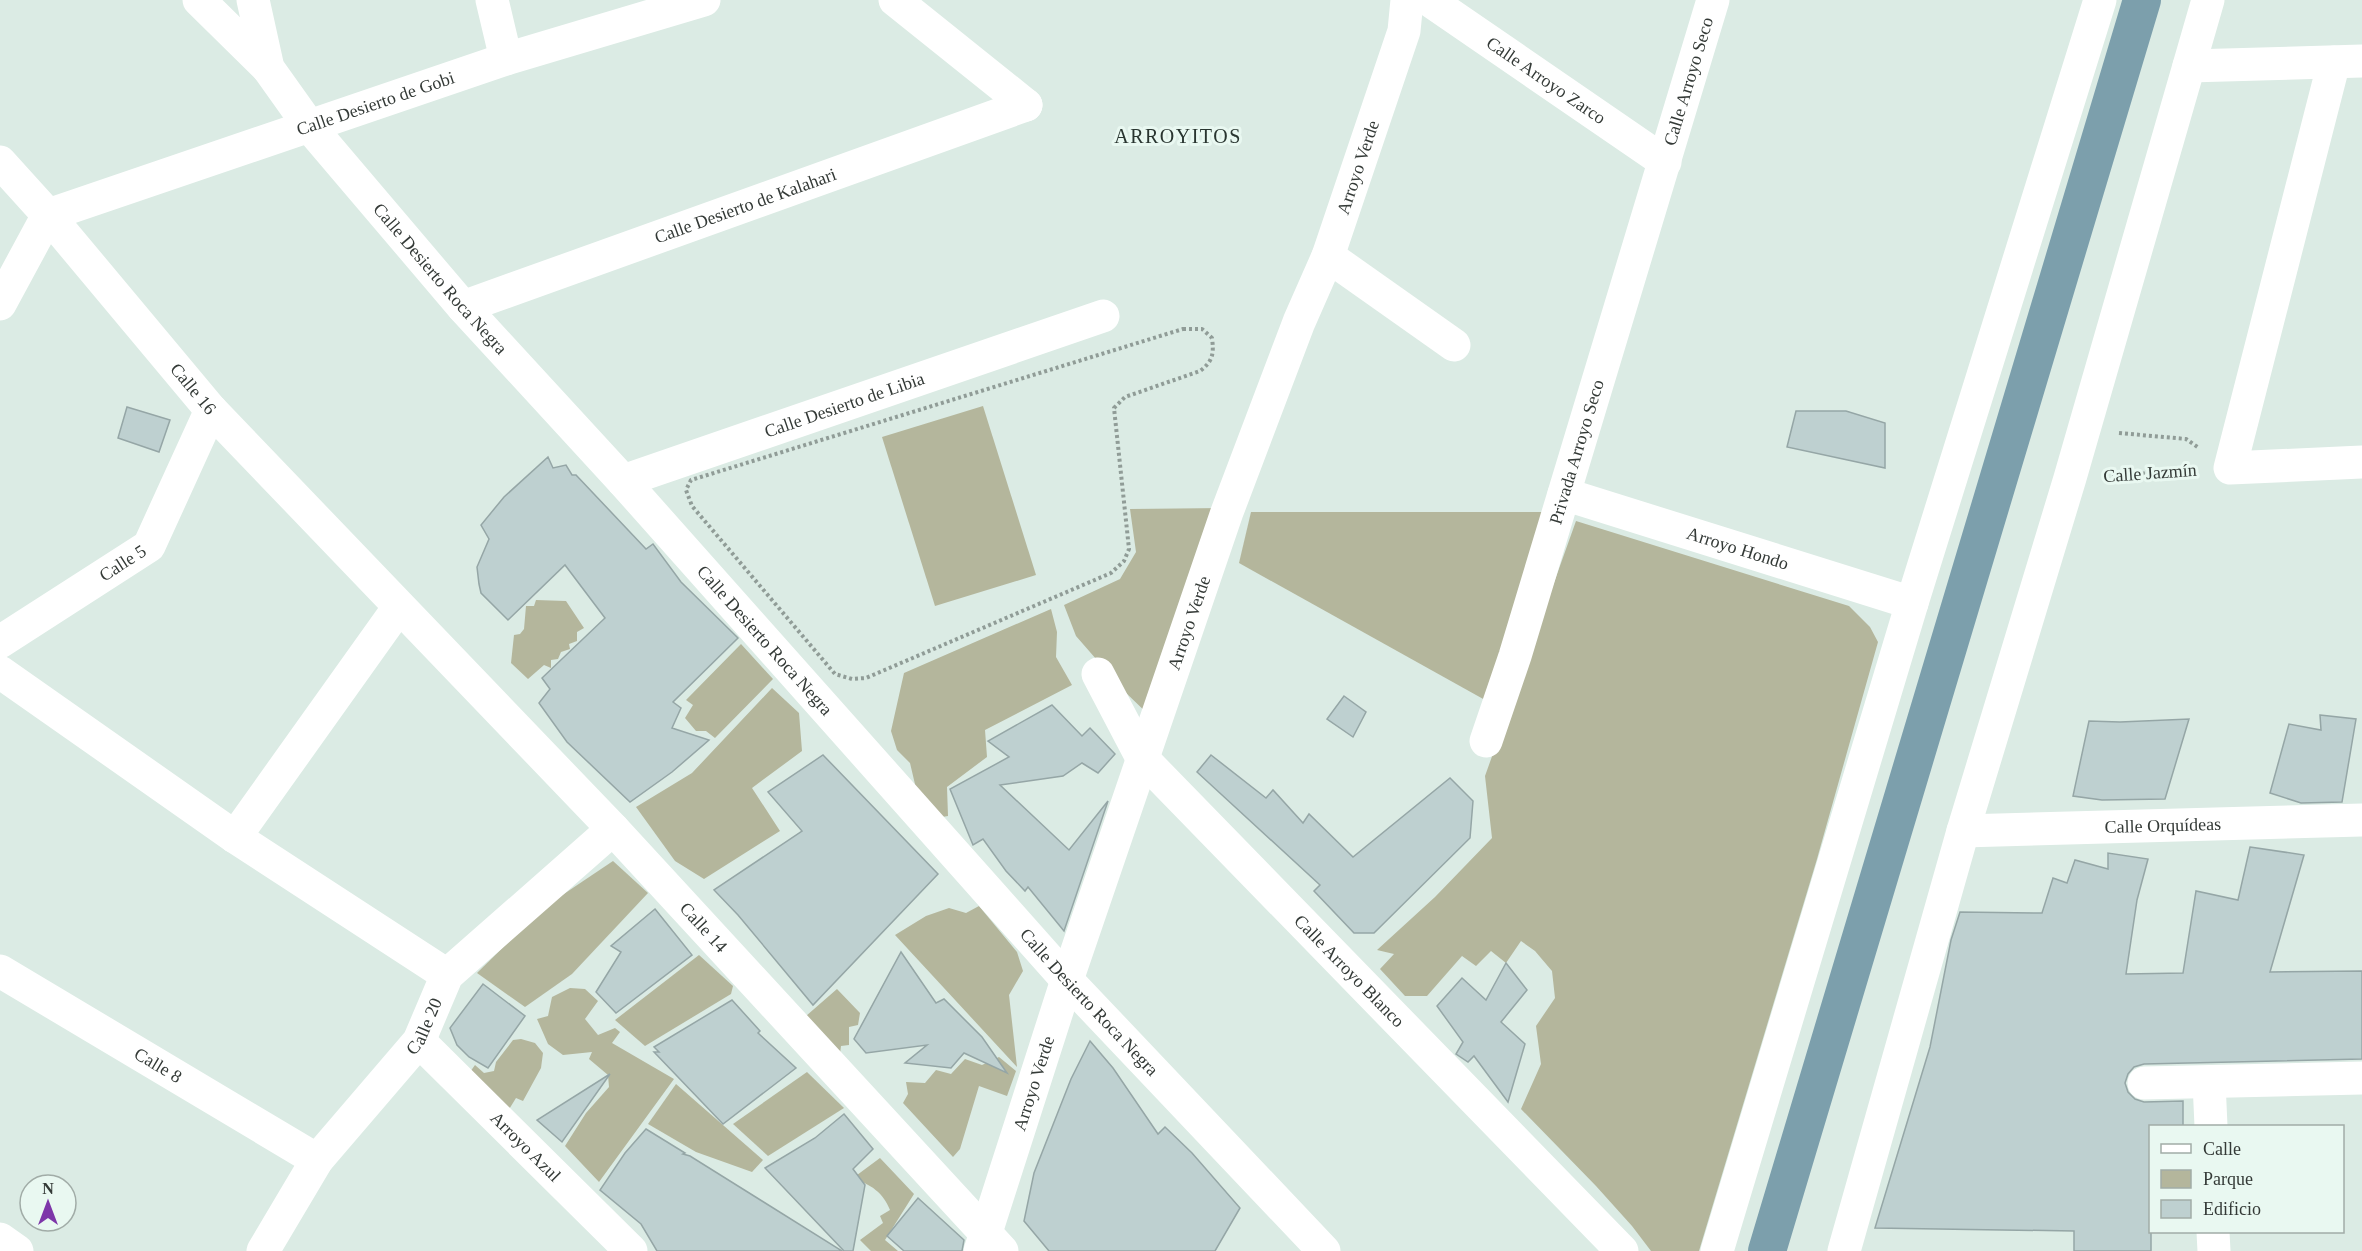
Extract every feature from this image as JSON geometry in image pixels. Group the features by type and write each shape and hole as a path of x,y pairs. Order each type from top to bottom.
{"street":[{"path":"199,0 268,68"},
{"name":"Calle Desierto Roca Negra","path":"253,0 268,68 310,127 463,307 1066,980 1324,1251"},
{"path":"492,0 506,59"},
{"name":"Calle Desierto de Gobi","path":"48,215 506,59 704,0"},
{"name":"Calle Desierto de Kalahari","path":"463,307 1026,105 895,0"},
{"name":"Arroyo Verde","path":"989,1245 1066,980 1227,512 1299,322 1328,256 1404,31 1407,0"},
{"name":"Calle Arroyo Zarco","path":"1429,0 1665,162"},
{"name":"Calle Arroyo Seco","path":"1665,162 1713,0"},
{"path":"1717,1251 1912,603 2100,0"},
{"path":"1844,1251 1964,831 2070,478 2208,0"},
{"path":"2189,66 2348,62 2230,468 2362,462"},
{"name":"Calle 16","path":"0,162 48,215 211,410 399,607"},
{"name":"Privada Arroyo Seco","path":"1486,741 1515,656 1665,162"},
{"path":"0,304 48,215"},
{"path":"1328,256 1454,345"},
{"name":"Calle Desierto de Libia","path":"622,482 1103,316"},
{"name":"Calle 5","path":"0,642 149,546 211,410"},
{"name":"Arroyo Hondo","path":"1564,494 1912,603"},
{"path":"235,837 399,607"},
{"name":"Calle 14","path":"399,607 613,829 989,1245"},
{"path":"0,672 235,837 447,975"},
{"name":"Calle Arroyo Blanco","path":"1098,674 1142,758 1622,1251"},
{"name":"Calle Orquídeas","path":"1964,831 2362,820"},
{"name":"Calle 20","path":"263,1251 317,1160 419,1041 447,975 613,829"},
{"name":"Calle 8","path":"0,971 317,1160"},
{"name":"Arroyo Azul","path":"419,1041 631,1251"},
{"path":"2144,1083 2362,1078"},
{"path":"2210,1082 2211,1125"},
{"path":"2213,1233 2214,1251"},
{"path":"0,1239 17,1251"}],"path":[{"path":"1183,329 1202,329 1212,339 1214,354 1209,364 1200,371 1125,397 1114,408 1129,549 1124,561 1111,573 866,678 852,679 835,674 692,506 686,490 691,480 1183,329"},
{"name":"Calle Jazmín","path":"2083,430 2186,439 2230,468"},
{"name":"Calle Jazmín","path":"2070,478 2230,468"}],"green space":[{"path":"983,406 1036,575 935,606 882,437"},
{"path":"1224,508 1152,718 1124,691 1076,636 1064,605 1120,579 1136,552 1130,509"},
{"path":"1251,512 1543,512 1485,700 1239,563"},
{"path":"1576,521 1849,606 1870,627 1878,642 1817,859 1699,1251 1651,1251 1596,1186 1521,1109 1541,1064 1536,1026 1555,998 1552,971 1535,951 1521,941 1506,963 1491,951 1476,966 1462,956 1427,996 1405,996 1380,969 1394,954 1377,950 1435,897 1492,838 1485,776"},
{"path":"536,600 566,601 584,628 577,632 577,641 569,644 570,649 561,652 558,659 551,660 551,668 544,665 528,679 511,663 514,635 520,634 524,629 526,606 534,606"},
{"path":"1051,609 1057,632 1056,657 1072,685 985,730 987,757 947,787 948,816 931,819 918,797 910,763 897,750 891,731 904,673"},
{"path":"741,644 773,679 715,738 706,731 696,731 685,718 693,705 686,700"},
{"path":"772,688 799,713 802,751 752,788 780,831 704,879 675,861 636,807 692,773"},
{"path":"613,861 648,893 572,974 525,1007 477,973 543,908"},
{"path":"979,906 1017,952 1023,971 1009,995 1017,1067 895,935 926,916 949,908 966,913"},
{"path":"699,955 733,986 731,994 645,1046 615,1020"},
{"path":"570,988 585,989 598,1001 585,1019 598,1035 615,1028 620,1032 612,1043 674,1079 599,1182 565,1146 586,1113 609,1087 608,1075 589,1059 592,1052 563,1055 548,1044 537,1019 548,1016 552,997"},
{"path":"837,989 860,1013 858,1025 849,1027 849,1045 841,1046 840,1054 806,1016"},
{"path":"521,1039 535,1043 543,1053 541,1068 523,1101 516,1098 505,1116 465,1079 475,1065 484,1073 494,1071 496,1062 513,1040"},
{"path":"999,1057 1016,1071 1007,1096 979,1086 960,1149 953,1157 903,1103 908,1094 906,1082 925,1083 936,1070 951,1074 965,1059 982,1065"},
{"path":"807,1072 844,1108 768,1156 733,1124"},
{"path":"676,1084 763,1160 752,1172 696,1152 648,1124"},
{"path":"880,1158 914,1194 885,1240 898,1251 871,1251 860,1240 883,1223 880,1216 890,1210 884,1198 876,1190 853,1178"}],"building":[{"path":"127,407 170,420 159,452 118,438"},
{"path":"1796,411 1846,411 1885,423 1885,468 1787,447"},
{"path":"548,457 553,468 566,465 572,475 576,475 646,549 653,544 681,582 738,638 673,702 681,708 672,728 709,740 672,772 630,802 567,742 539,703 550,689 542,678 605,618 565,565 508,620 481,593 477,567 489,539 481,525 504,497"},
{"path":"1344,696 1366,712 1353,737 1327,719"},
{"path":"1052,705 1082,736 1090,728 1115,754 1098,773 1082,763 1063,776 1000,785 1069,850 1108,801 1064,931 1028,887 1025,891 1006,871 983,839 973,845 950,789 1009,757 988,741"},
{"path":"2320,715 2356,719 2342,802 2301,803 2270,793 2289,724 2321,730"},
{"path":"2189,719 2165,799 2102,800 2073,796 2089,721"},
{"path":"823,755 938,874 813,1005 738,915 714,890 802,831 768,792"},
{"path":"1211,755 1266,798 1273,790 1303,823 1309,814 1353,857 1450,778 1473,801 1470,838 1374,933 1354,933 1314,891 1320,885 1197,772"},
{"path":"2250,847 2304,855 2270,972 2362,971 2362,1059 2144,1064 2134,1067 2125,1083 2128,1092 2135,1099 2144,1102 2183,1101 2183,1125 2149,1125 2151,1251 2074,1251 2074,1231 1875,1228 1930,1047 1951,940 1960,912 2042,913 2053,878 2067,883 2075,860 2108,869 2108,853 2148,859 2137,900 2126,974 2183,973 2196,891 2238,900"},
{"path":"655,909 692,955 616,1013 596,992 621,952 611,946"},
{"path":"901,952 936,1003 944,999 982,1037 1007,1073 964,1053 951,1068 905,1063 927,1045 866,1053 854,1039"},
{"path":"1506,963 1527,990 1501,1022 1525,1044 1508,1102 1474,1056 1468,1062 1456,1054 1463,1042 1437,1006 1462,978 1486,1000"},
{"path":"483,984 525,1016 488,1068 469,1057 457,1045 450,1028"},
{"path":"732,1000 760,1031 758,1033 796,1068 723,1124 654,1052 659,1052 654,1047"},
{"path":"1090,1041 1113,1068 1158,1134 1165,1127 1192,1153 1240,1208 1215,1251 1049,1251 1024,1221 1034,1173 1071,1079"},
{"path":"610,1074 562,1142 537,1120"},
{"path":"844,1114 873,1149 853,1169 865,1185 853,1251 844,1251 765,1168 815,1138"},
{"path":"646,1129 842,1251 657,1251 641,1224 600,1190 625,1153"},
{"path":"918,1198 964,1240 962,1251 904,1251 887,1236"}],"waterway":[{"path":"1767,1251 2142,0"}],"district":[{"name":"ARROYITOS","path":"1178,136"}]}
